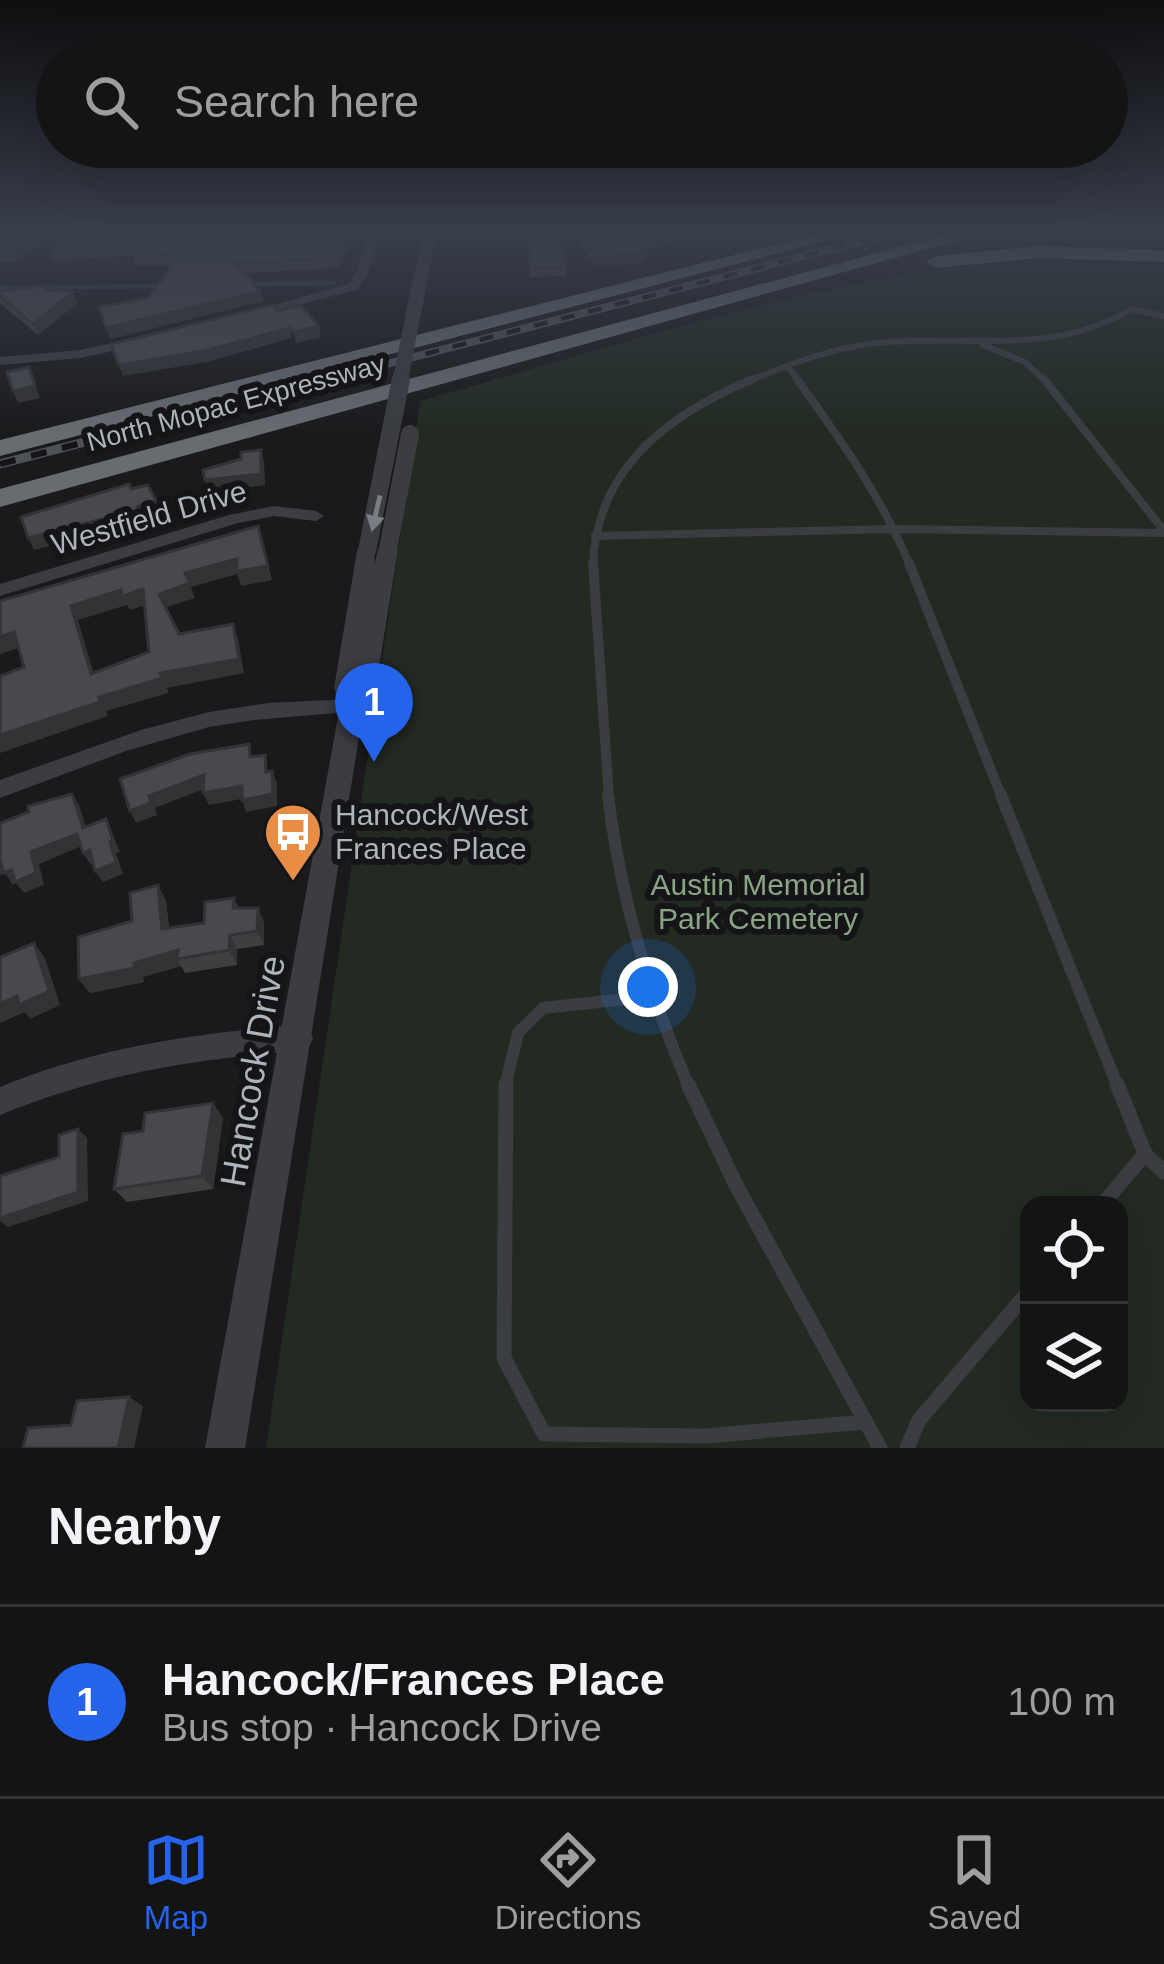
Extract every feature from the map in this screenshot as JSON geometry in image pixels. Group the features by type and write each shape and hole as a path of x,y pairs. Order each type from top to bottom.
{"highway":[{"name":"North Mopac Expressway","path":"0,436 540,301"},
{"path":"0,448 579,301"},
{"path":"0,483 697,301"},
{"name":"North Mopac Expressway","path":"0,498 729,301"}],"street":[{"path":"240,316 300,301"},
{"name":"Hancock Drive","path":"225,1448 299,1038 352,706 364,686 378,550 423,301"},
{"path":"0,361 80,354 150,338"},
{"name":"Westfield Drive","path":"0,590 235,519 274,511 316,516"},
{"path":"0,789 157,732 202,721 244,713 352,706"},
{"path":"0,1100 93,1065 152,1051 299,1038"}],"lane":[{"path":"880,1448 731,1180 654,996 626,904 604,760 596,536 608,490 633,458 681,413 746,382 845,347 884,341 974,342 1086,334 1132,309 1156,310 1164,316"},
{"path":"974,342 1025,362 1042,377 1108,454 1164,532"},
{"path":"789,368 856,461 896,529 1145,1154 1164,1172"},
{"path":"596,536 896,529 1164,532"},
{"path":"654,996 543,1008 518,1033 502,1099 504,1358 544,1434 706,1436 865,1421"},
{"path":"1110,1196 1145,1154"},
{"path":"907,1448 919,1420 1020,1302"}],"green space":[{"name":"Austin Memorial Park Cemetery","path":"783,301 1164,301 1164,1448 266,1448 420,401"}],"building":[{"path":"5,301 62,301 33,324"},
{"path":"134,301 220,301 106,328 99,307"},
{"path":"273,305 278,311 300,305 319,326 119,365 111,344"},
{"path":"29,367 35,386 13,391 7,372"},
{"path":"261,450 261,474 205,480 203,470 241,459 241,452"},
{"path":"129,484 131,489 148,485 156,501 138,510 28,538 21,517"},
{"path":"258,526 268,566 237,571 237,559 185,573 190,583 159,594 179,634 233,624 239,659 160,673 163,678 0,735 0,676 24,667 14,632 0,637 0,601","holes":["143,589 149,652 91,674 71,606 121,590 123,596"]},
{"path":"249,744 250,757 265,755 266,772 272,771 273,794 242,800 242,786 203,793 204,775 149,796 151,803 130,811 120,779 190,754"},
{"path":"72,794 83,828 106,819 116,863 95,871 90,850 83,853 77,834 31,852 36,873 15,882 12,870 4,873 0,860 0,823 29,812 28,806"},
{"path":"158,885 162,929 204,923 205,902 234,898 233,908 258,908 257,931 230,935 229,950 177,959 178,950 134,963 135,968 79,979 78,937 132,921 130,893"},
{"path":"34,943 49,991 19,1005 17,996 0,1004 0,957"},
{"path":"213,1103 202,1176 114,1189 123,1134 143,1131 145,1113"},
{"path":"78,1129 78,1192 0,1218 0,1176 59,1157 59,1135"},
{"path":"129,1397 118,1448 23,1448 28,1428 71,1425 77,1401"}],"railway":[{"path":"317,382 632,301"},
{"path":"0,464 329,379"}],"place":[{"name":"Hancock/Frances Place","path":"374,762"},
{"name":"Hancock/West Frances Place","path":"293,883"}]}
